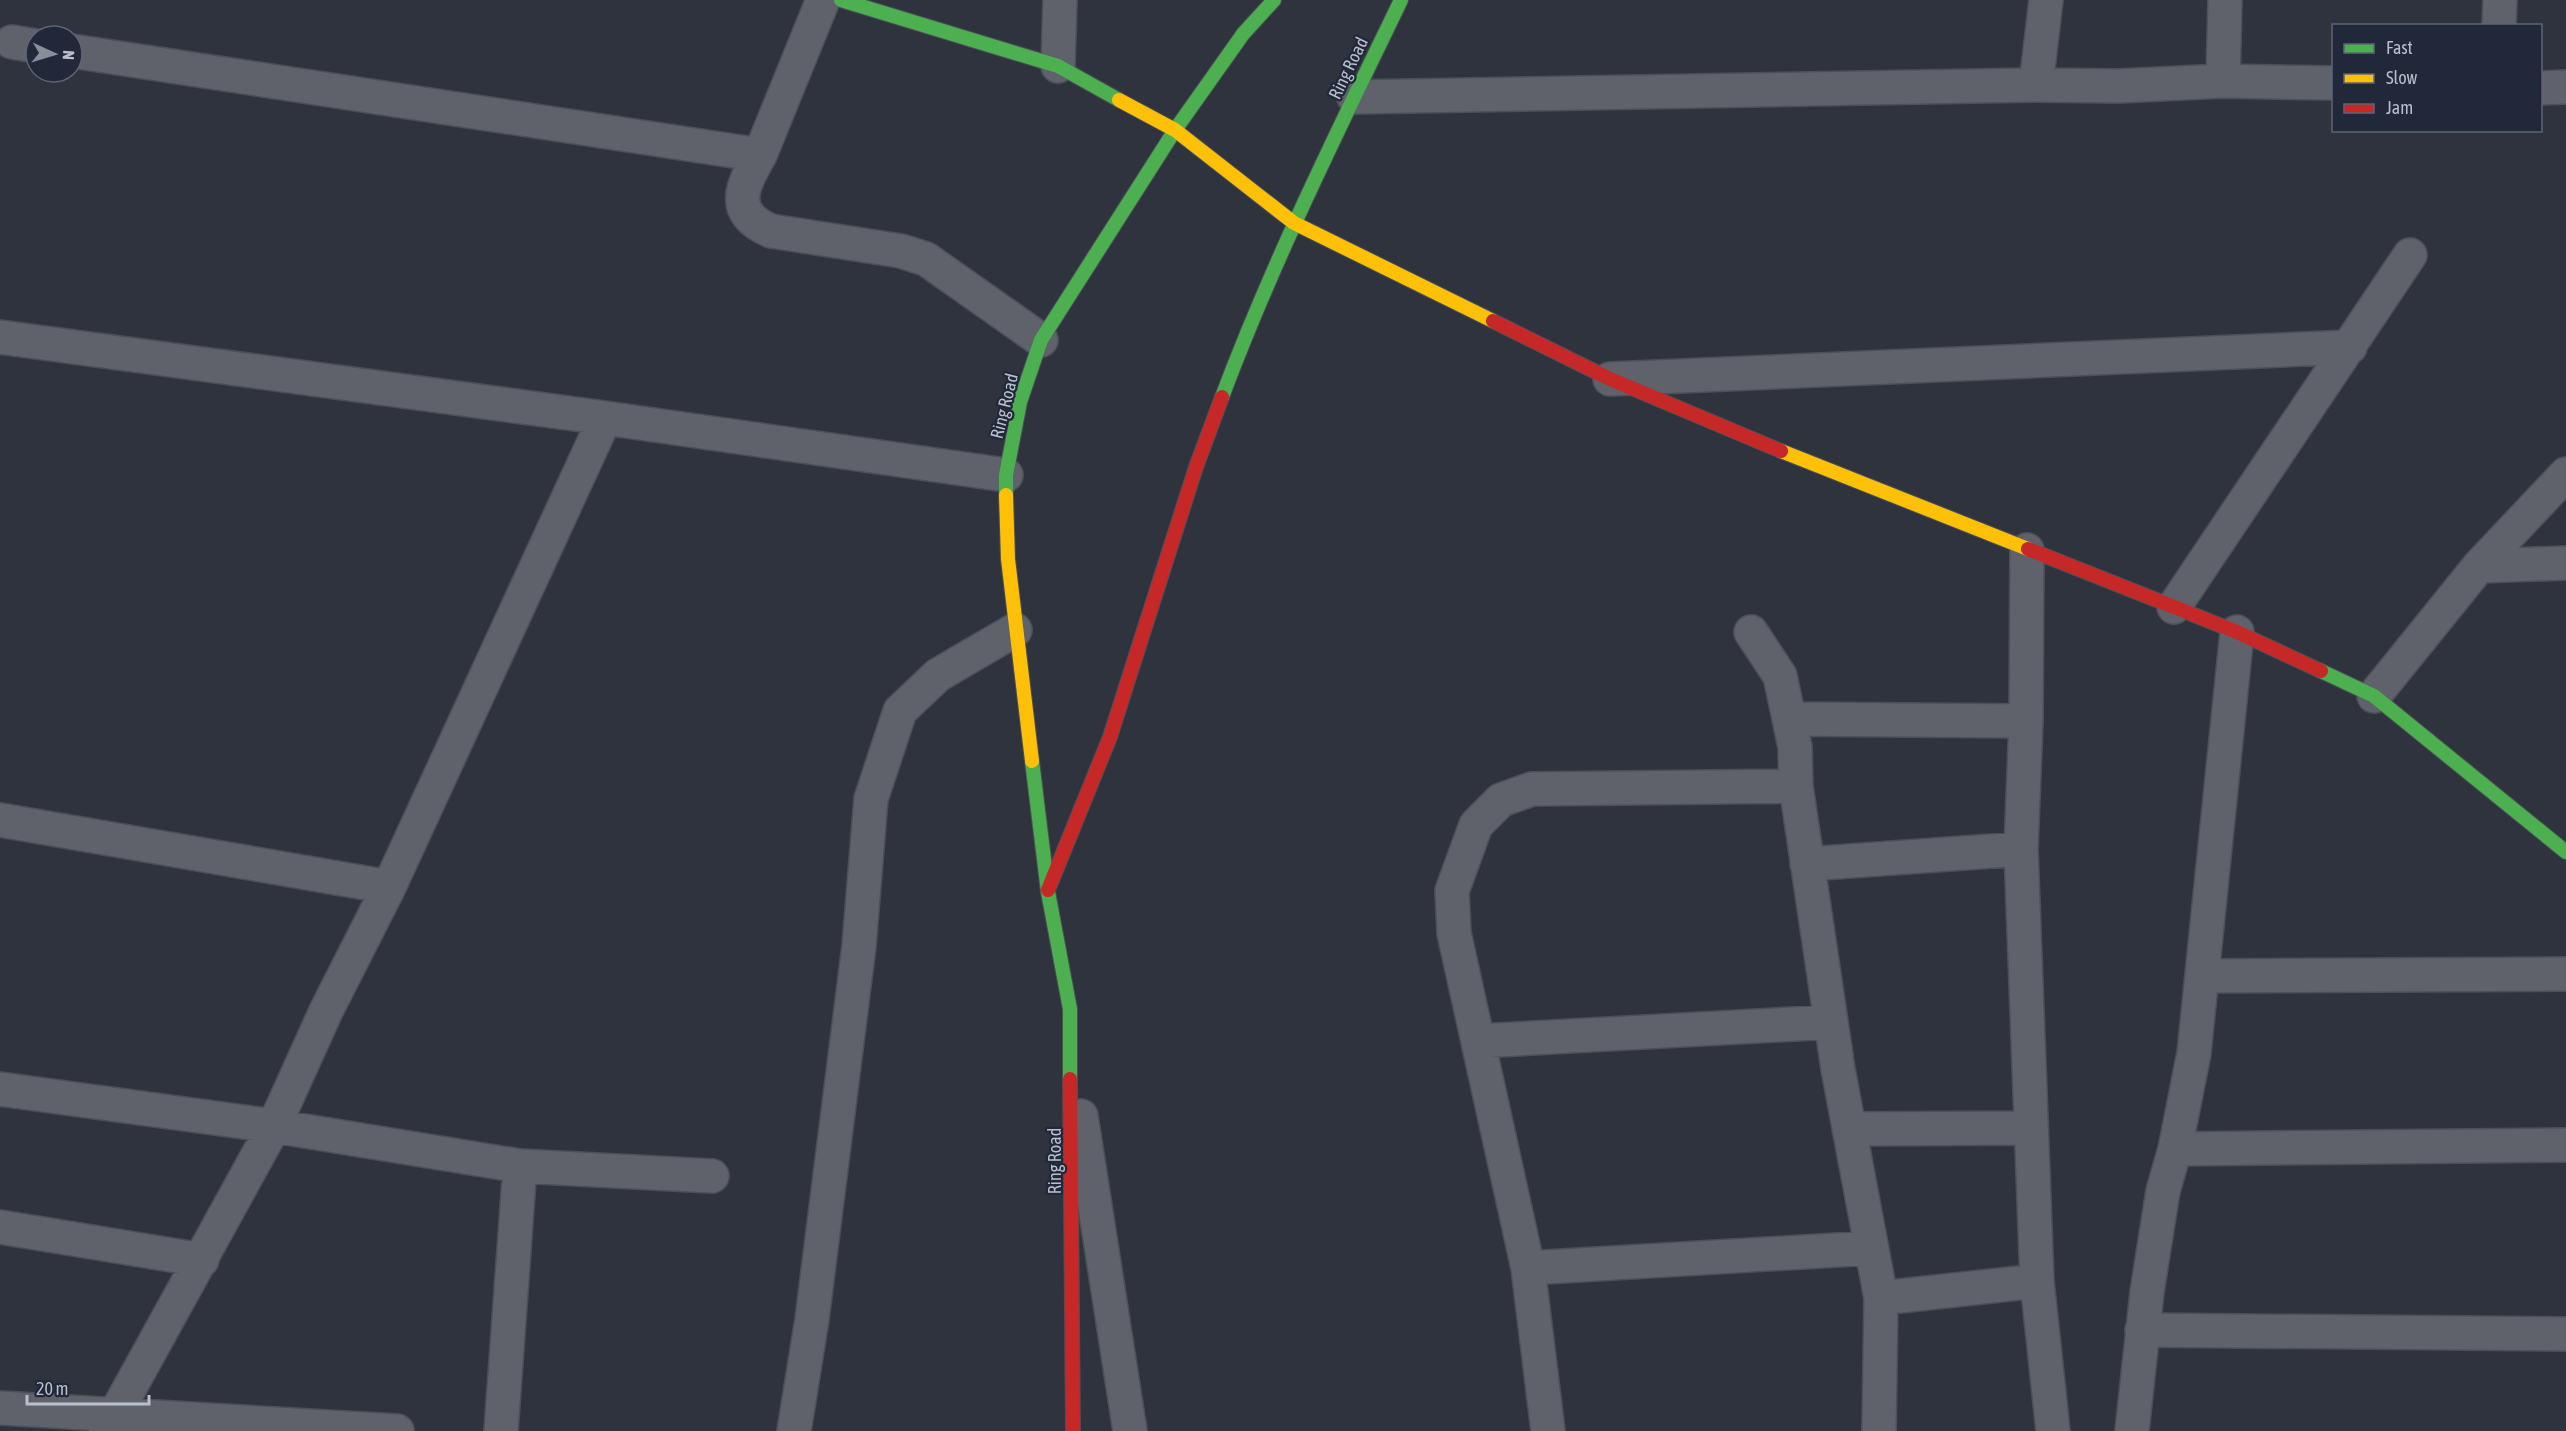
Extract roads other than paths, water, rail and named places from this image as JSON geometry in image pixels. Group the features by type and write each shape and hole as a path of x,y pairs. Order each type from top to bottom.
{"main road":[{"name":"Ring Road","path":"1073,1431 1070,1009 1048,892 1015,630 1008,559 1006,475 1020,402 1041,340 1175,130 1243,34 1274,0"},
{"name":"Ring Road","path":"1048,892 1110,736 1196,467 1243,342 1294,223 1401,0"},
{"path":"856,2 1058,66 1175,130 1294,223 1610,380 1785,453 2237,632 2374,696 2566,852"}],"street":[{"path":"823,0 760,155 741,192 744,210 755,224 771,231 901,251 926,259 1041,340"},
{"path":"1058,66 1059,0"},
{"path":"2036,85 2046,0"},
{"path":"2223,81 2225,0"},
{"path":"2499,24 2500,0"},
{"path":"84,53 760,155"},
{"path":"1354,97 2036,85 2118,86 2223,81 2332,84"},
{"path":"2542,87 2566,87"},
{"path":"2174,607 2410,255"},
{"path":"0,337 605,418 1006,475"},
{"path":"1610,380 2350,347"},
{"path":"110,1422 202,1260 274,1126 326,1011 389,887 605,418"},
{"path":"2374,696 2479,566 2566,474"},
{"path":"2027,550 2026,721 2021,849 2037,1281 2053,1431"},
{"path":"2479,566 2566,563"},
{"path":"794,1431 812,1319 858,958 871,799 900,711 938,675 1015,630"},
{"path":"1751,632 1780,676 1795,747 1796,786 1831,1022 1881,1298 1879,1431"},
{"path":"2132,1431 2142,1330 2163,1191 2175,1149 2194,1053 2204,976 2237,632"},
{"path":"1789,719 2026,721"},
{"path":"1548,1431 1528,1268 1454,933 1452,891 1476,825 1501,800 1532,789 1796,786"},
{"path":"0,820 389,887"},
{"path":"1808,864 2021,849"},
{"path":"2204,976 2566,974"},
{"path":"1479,1041 1831,1022"},
{"path":"1071,1051 1130,1431"},
{"path":"0,1089 274,1126 520,1166 712,1176"},
{"path":"1849,1129 2031,1128"},
{"path":"2175,1149 2566,1145"},
{"path":"501,1431 520,1166"},
{"path":"0,1227 202,1260"},
{"path":"1528,1268 1871,1248"},
{"path":"1881,1298 2037,1281"},
{"path":"2142,1330 2566,1334"},
{"path":"0,1408 110,1422 397,1431"}]}
